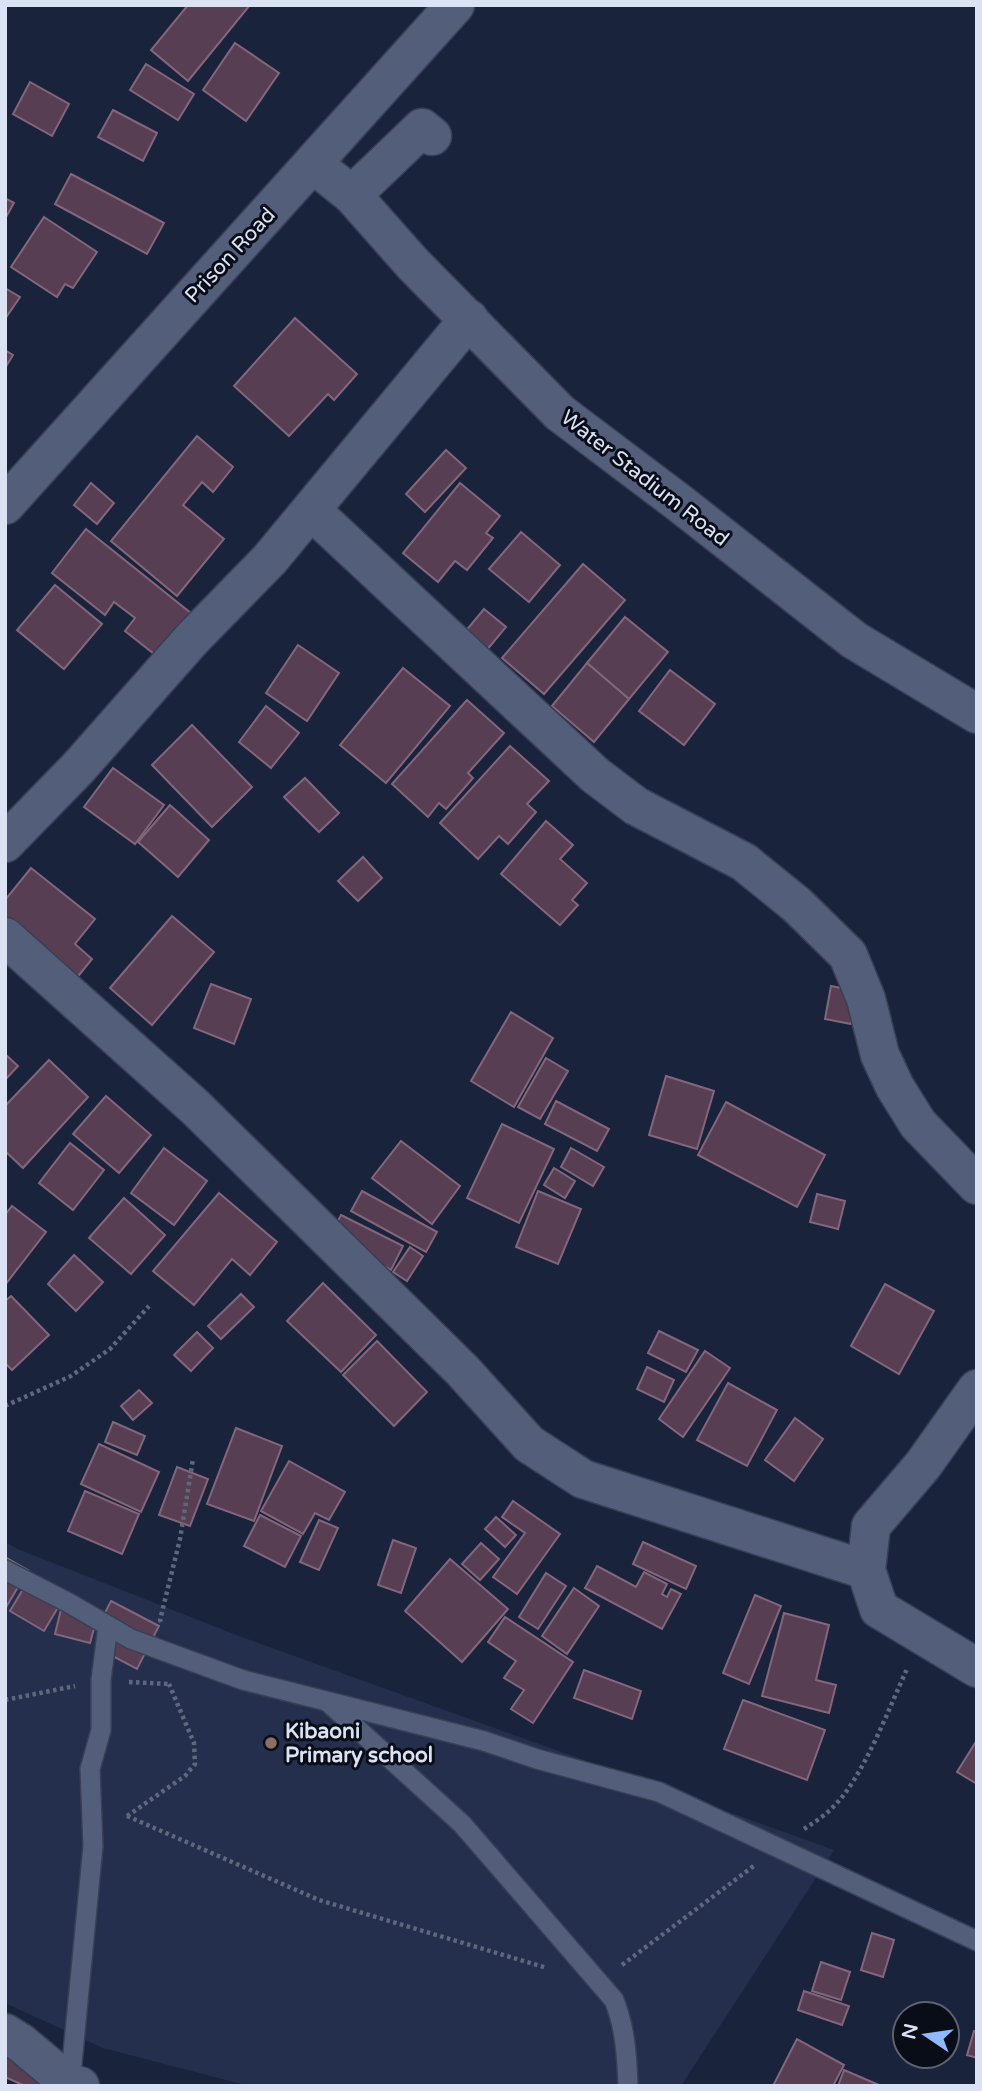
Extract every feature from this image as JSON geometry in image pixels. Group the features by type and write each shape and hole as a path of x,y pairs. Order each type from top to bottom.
{"street":[{"name":"Prison Road","path":"5,505 454,5"},
{"path":"352,195 422,128 432,136"},
{"name":"Water Stadium Road","path":"313,164 352,195 404,254 560,413 854,640 977,714"},
{"path":"5,843 79,767 191,640 270,559 469,319"},
{"path":"312,511 595,775 636,806 744,862 797,905 848,955 866,999 880,1055 895,1087 918,1124 977,1185"},
{"path":"5,937 195,1107 463,1371 529,1444 583,1479 866,1570"},
{"path":"977,1389 923,1465 871,1526 866,1570 879,1609 977,1668"},
{"path":"5,2034 21,2043 73,2085"}],"lane":[{"path":"5,1570 69,1602 131,1639 243,1680 484,1741 537,1759 659,1793 977,1941"},
{"path":"73,2085 93,1831 90,1769 101,1730 101,1680 108,1626"},
{"path":"326,1699 462,1825 614,2000 627,2055 628,2086"}],"path":[{"path":"5,1406 71,1376 110,1349 149,1306"},
{"path":"187,1660 160,1620 180,1539 192,1459"},
{"path":"93,1831 127,1816 185,1776 195,1764 194,1743 169,1684"},
{"path":"127,1816 319,1900 598,1983"}],"shaded area":[{"name":"Kibaoni Primary school","path":"5,1542 239,1636 834,1850 681,2086 249,2086 103,2048 5,2003"}],"building":[{"path":"188,5 250,5 188,81 151,50"},
{"path":"235,43 279,73 246,121 203,90"},
{"path":"146,64 194,94 178,120 130,90"},
{"path":"30,82 69,104 52,136 13,114"},
{"path":"113,110 157,133 143,161 98,137"},
{"path":"71,174 164,223 147,254 55,204"},
{"path":"5,198 14,203 5,219"},
{"path":"44,217 97,252 73,288 65,284 57,297 11,267"},
{"path":"5,288 20,297 5,319"},
{"path":"295,318 357,374 334,400 328,394 289,436 234,386"},
{"path":"5,350 13,355 5,368"},
{"path":"197,436 233,467 213,492 202,482 183,505 224,539 177,596 111,541"},
{"path":"446,450 466,468 425,512 406,494"},
{"path":"91,483 114,503 97,524 74,505"},
{"path":"460,483 500,516 486,533 493,538 467,570 455,561 438,582 403,553"},
{"path":"86,529 192,614 158,657 125,631 135,618 114,602 105,615 52,573"},
{"path":"521,532 560,565 529,602 489,569"},
{"path":"583,564 625,600 544,694 502,658"},
{"path":"55,585 102,624 64,669 17,630"},
{"path":"484,609 506,627 486,651 464,633"},
{"path":"625,617 668,652 629,699 587,663"},
{"path":"298,645 339,673 307,721 266,693"},
{"path":"587,663 629,699 594,742 552,706"},
{"path":"403,668 450,706 386,783 340,745"},
{"path":"670,670 715,704 684,745 639,711"},
{"path":"467,700 504,733 468,773 473,778 446,809 439,803 428,817 392,784"},
{"path":"266,706 299,733 271,768 239,742"},
{"path":"192,725 252,787 212,827 152,765"},
{"path":"510,746 549,781 527,804 536,812 508,844 499,836 478,859 440,823"},
{"path":"113,768 164,805 135,844 84,807"},
{"path":"305,778 339,813 319,832 284,797"},
{"path":"170,805 209,840 178,877 138,842"},
{"path":"546,821 573,845 560,859 587,883 572,900 578,905 560,925 501,874"},
{"path":"363,857 382,878 358,901 338,881"},
{"path":"31,868 95,919 75,944 92,959 75,980 5,923 5,900"},
{"path":"172,916 214,952 152,1025 110,988"},
{"path":"211,984 251,999 234,1044 194,1028"},
{"path":"831,986 857,991 851,1024 825,1019"},
{"path":"511,1012 553,1038 514,1107 471,1081"},
{"path":"5,1054 18,1066 5,1080"},
{"path":"546,1058 568,1071 540,1119 518,1107"},
{"path":"49,1060 88,1097 23,1168 5,1151 5,1106"},
{"path":"666,1076 714,1091 697,1149 649,1135"},
{"path":"106,1096 151,1135 119,1173 73,1134"},
{"path":"556,1101 609,1129 597,1151 545,1124"},
{"path":"726,1102 825,1155 797,1207 698,1155"},
{"path":"502,1124 554,1149 519,1223 467,1198"},
{"path":"401,1141 460,1186 432,1224 372,1178"},
{"path":"70,1143 104,1170 73,1210 39,1183"},
{"path":"164,1148 207,1181 174,1225 131,1193"},
{"path":"571,1148 604,1167 593,1186 561,1167"},
{"path":"554,1168 575,1181 565,1198 544,1185"},
{"path":"362,1191 437,1232 426,1252 351,1211"},
{"path":"538,1191 581,1209 558,1264 516,1247"},
{"path":"219,1193 277,1242 250,1275 232,1259 194,1305 153,1271"},
{"path":"817,1194 845,1201 838,1229 810,1222"},
{"path":"124,1198 165,1235 131,1274 89,1238"},
{"path":"12,1206 46,1232 5,1285 5,1215"},
{"path":"341,1215 403,1246 391,1270 329,1238"},
{"path":"410,1247 423,1256 407,1281 393,1272"},
{"path":"74,1255 103,1282 76,1311 48,1284"},
{"path":"323,1283 376,1335 341,1372 287,1321"},
{"path":"885,1284 934,1311 899,1374 851,1346"},
{"path":"241,1294 254,1307 221,1339 208,1326"},
{"path":"11,1296 49,1335 12,1370 5,1363 5,1301"},
{"path":"659,1331 698,1350 686,1372 648,1353"},
{"path":"197,1332 213,1348 191,1371 174,1355"},
{"path":"377,1341 427,1392 394,1426 343,1375"},
{"path":"705,1351 730,1368 683,1437 659,1419"},
{"path":"647,1367 674,1380 664,1402 637,1389"},
{"path":"728,1383 777,1410 747,1466 697,1440"},
{"path":"139,1390 152,1403 133,1420 121,1406"},
{"path":"795,1418 823,1439 794,1481 765,1460"},
{"path":"113,1422 145,1436 137,1455 105,1442"},
{"path":"236,1428 282,1446 254,1521 207,1504"},
{"path":"99,1444 159,1472 141,1512 81,1484"},
{"path":"289,1461 345,1492 329,1520 315,1513 303,1534 261,1511"},
{"path":"177,1467 208,1479 190,1526 159,1515"},
{"path":"85,1491 139,1514 122,1554 68,1531"},
{"path":"513,1501 560,1534 517,1594 493,1577 525,1533 502,1517"},
{"path":"260,1515 301,1536 285,1567 244,1546"},
{"path":"496,1517 516,1535 505,1547 485,1529"},
{"path":"319,1520 338,1528 319,1570 300,1562"},
{"path":"393,1540 416,1548 401,1593 378,1585"},
{"path":"643,1542 696,1566 686,1589 633,1564"},
{"path":"481,1543 499,1559 480,1580 462,1564"},
{"path":"5,1557 28,1570 5,1609"},
{"path":"450,1559 508,1609 462,1662 405,1611"},
{"path":"597,1566 636,1587 644,1572 667,1584 662,1594 667,1597 671,1589 681,1594 662,1629 585,1588"},
{"path":"546,1573 566,1586 538,1629 519,1617"},
{"path":"29,1579 63,1599 44,1631 10,1611"},
{"path":"574,1588 599,1606 567,1654 542,1636"},
{"path":"755,1595 781,1606 749,1684 723,1673"},
{"path":"63,1601 99,1611 90,1643 55,1634"},
{"path":"111,1601 159,1626 137,1669 103,1651 109,1637 96,1630"},
{"path":"784,1613 829,1625 816,1680 836,1685 829,1713 762,1696"},
{"path":"505,1617 573,1662 533,1723 511,1709 524,1690 504,1678 516,1661 488,1642"},
{"path":"584,1670 641,1691 632,1719 574,1698"},
{"path":"743,1700 825,1730 807,1780 724,1749"},
{"path":"977,1740 977,1784 957,1772"},
{"path":"872,1933 894,1940 883,1977 861,1970"},
{"path":"821,1962 850,1972 841,2000 812,1991"},
{"path":"804,1991 849,2006 842,2025 798,2010"},
{"path":"974,2031 977,2032 977,2058 967,2055"},
{"path":"797,2039 844,2065 833,2086 773,2086"},
{"path":"5,2049 48,2069 40,2086 25,2086 5,2077"},
{"path":"844,2070 879,2085 879,2086 838,2086"}],"place":[{"name":"Kibaoni Primary school","path":"271,1743"}]}
